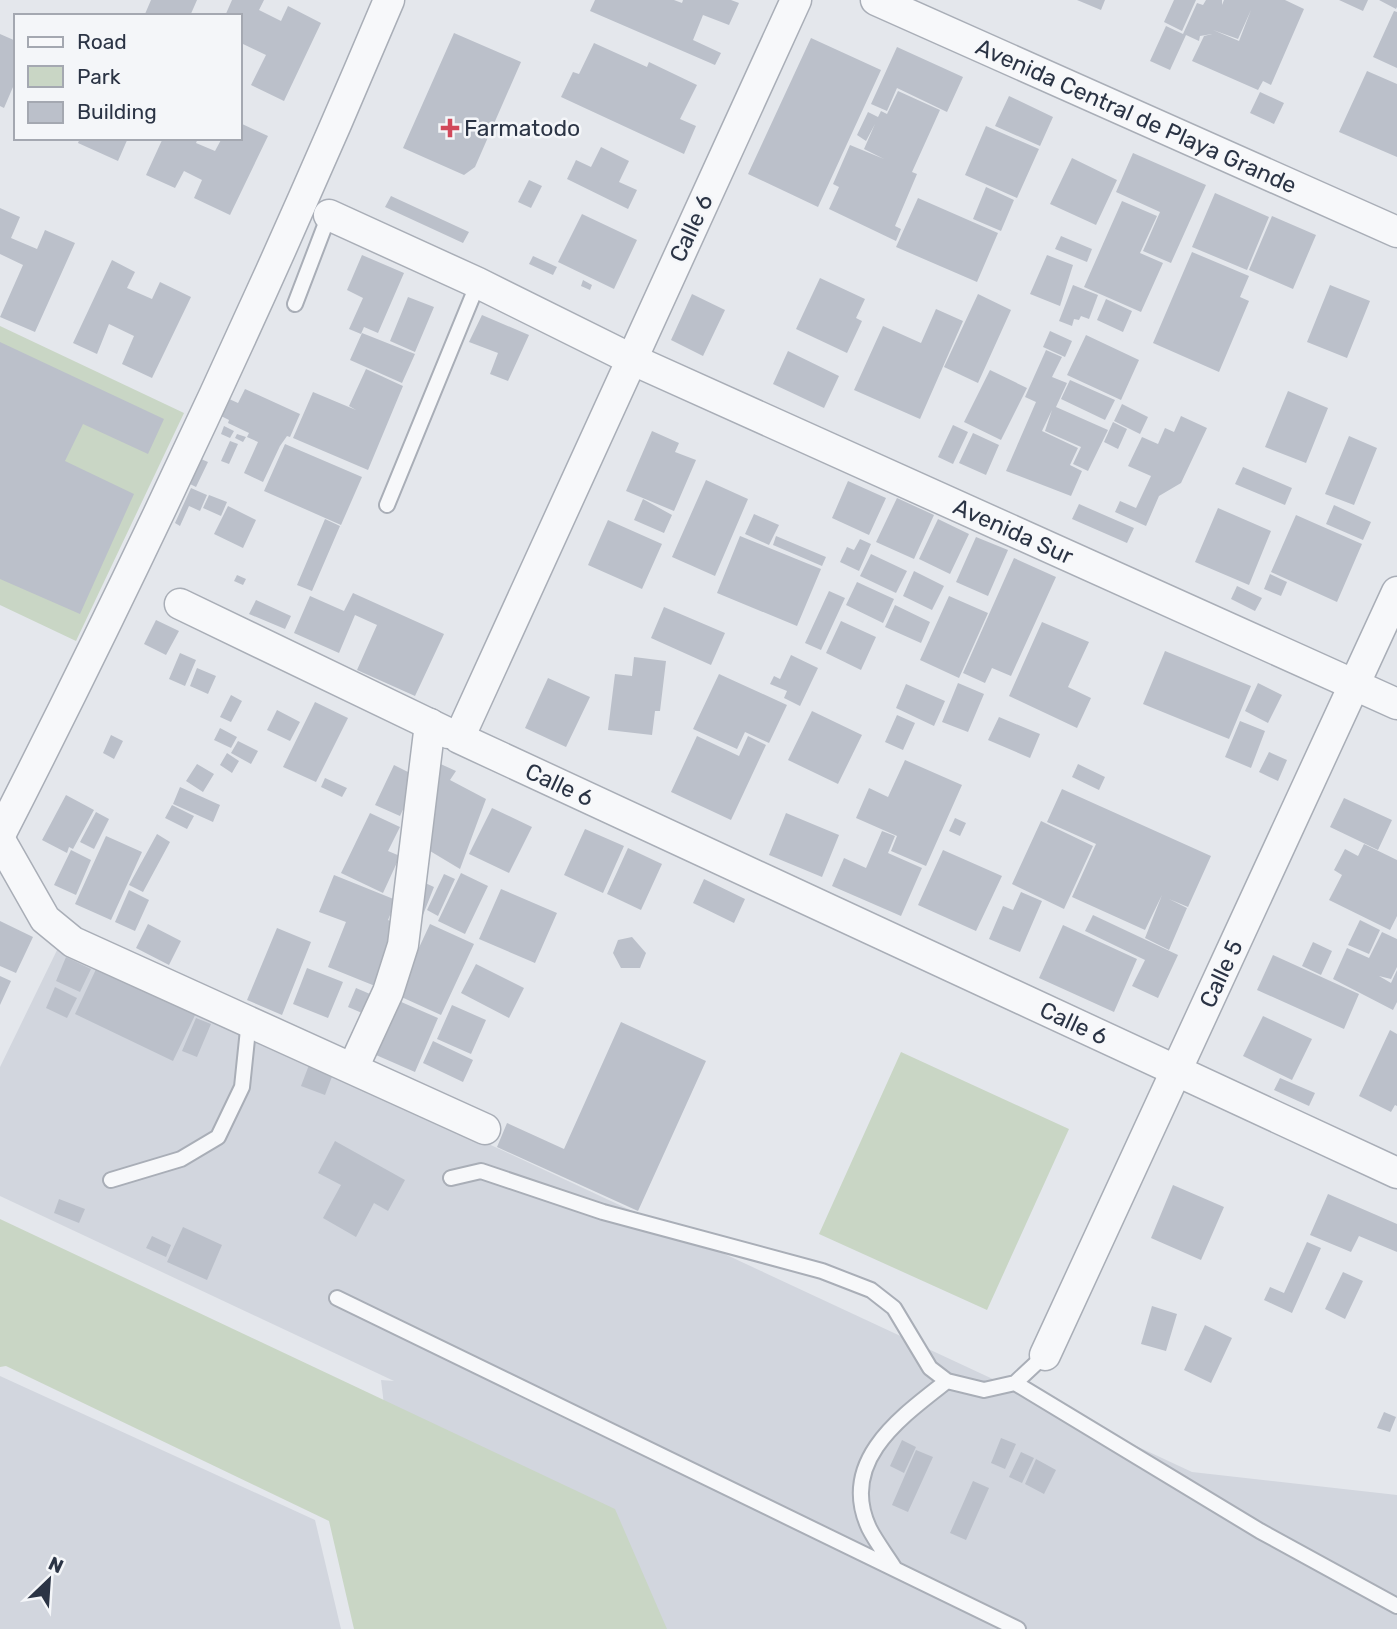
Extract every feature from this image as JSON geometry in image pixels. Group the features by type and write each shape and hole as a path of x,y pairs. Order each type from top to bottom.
{"street":[{"path":"389,0 295,220 74,691 0,837 45,919 73,942 485,1129"},
{"name":"Calle 6","path":"796,0 459,738 1397,1172"},
{"name":"Avenida Central de Playa Grande","path":"876,0 1397,232"},
{"name":"Avenida Sur","path":"329,215 478,283 631,359 1397,704"},
{"name":"Calle 5","path":"1045,1354 1174,1069 1397,592"},
{"path":"180,604 459,738"},
{"path":"353,1068 388,992 403,945 430,724"}],"lane":[{"path":"295,304 329,215"},
{"path":"387,505 478,283"},
{"path":"111,1180 181,1159 218,1137 242,1087 249,1020"},
{"path":"452,1178 481,1171 603,1212 822,1271 871,1290 894,1308 930,1368 947,1381 984,1390 1015,1383 1045,1354"},
{"path":"337,1298 1018,1629"},
{"path":"895,1569 868,1526 860,1482 877,1444 899,1419 947,1381"},
{"path":"1015,1383 1260,1531 1397,1606"}],"shaded area":[{"path":"60,944 1192,1472 1397,1495 1397,1629 411,1629 381,1380 394,1381 0,1196 0,1067"},
{"path":"0,1376 315,1520 341,1629 0,1629"}],"green space":[{"path":"0,326 184,413 76,641 0,605"},
{"path":"901,1052 1069,1129 987,1310 819,1234"},
{"path":"0,1219 615,1509 667,1629 354,1629 329,1521 6,1366 0,1367"}],"building":[{"path":"151,0 197,0 191,14 145,14"},
{"path":"232,0 264,0 259,10 281,21 288,6 321,23 284,101 251,85 266,55 243,44 242,47 242,14 226,14"},
{"path":"595,0 674,0 682,3 683,0 731,0 739,3 729,25 703,15 693,40 721,53 715,65 590,11"},
{"path":"1077,0 1105,0 1101,10"},
{"path":"1174,0 1196,0 1182,31 1164,22"},
{"path":"1206,0 1222,0 1222,5 1224,0 1285,0 1304,9 1271,85 1263,81 1258,90 1192,61 1204,36 1212,34 1200,36 1199,41 1186,35 1170,70 1150,61 1166,26 1183,34 1197,3 1203,5","holes":["1251,10 1239,41 1213,30 1238,39"]},
{"path":"1339,0 1368,0 1363,11"},
{"path":"1379,0 1397,0 1397,7 1396,9"},
{"path":"1394,11 1397,12 1397,68 1373,57"},
{"path":"454,33 521,62 475,167 464,175 403,148"},
{"path":"0,34 14,40 14,85 4,108 0,106"},
{"path":"811,38 881,70 818,207 748,174"},
{"path":"594,43 647,67 649,62 697,85 680,119 696,126 684,154 561,97 573,72 579,74"},
{"path":"897,47 963,77 947,112 897,88 887,111 871,104"},
{"path":"1367,71 1397,84 1397,157 1339,132"},
{"path":"898,91 940,110 912,172 917,174 895,226 901,229 896,241 829,209 839,187 833,184 850,145 884,159 864,149 875,124 866,141 857,135 868,112 878,117 881,111 887,114"},
{"path":"1260,92 1284,103 1274,124 1250,113"},
{"path":"1009,96 1053,117 1040,146 995,126"},
{"path":"242,124 268,136 230,215 194,198 202,180 184,171 175,188 146,175 162,140 197,140 196,143 215,151 221,140 242,140"},
{"path":"986,126 1039,149 1017,198 965,175"},
{"path":"79,140 127,140 118,161 78,143"},
{"path":"601,147 629,161 619,182 637,190 628,209 567,179 576,160 591,167"},
{"path":"1133,153 1206,185 1171,263 1143,251 1160,212 1116,192"},
{"path":"1072,158 1117,180 1096,225 1050,204"},
{"path":"529,180 542,186 531,208 518,202"},
{"path":"986,187 1014,200 1001,231 973,219"},
{"path":"1215,193 1269,217 1247,270 1192,247"},
{"path":"391,196 469,232 463,243 385,207"},
{"path":"918,198 998,233 977,282 896,247"},
{"path":"1122,201 1157,216 1140,253 1163,263 1141,312 1084,287"},
{"path":"0,208 20,217 11,238 37,249 45,230 75,243 35,332 0,317 23,265 0,254"},
{"path":"582,214 637,240 614,289 558,262"},
{"path":"1272,216 1316,235 1293,289 1249,270"},
{"path":"1061,236 1092,249 1087,262 1055,249"},
{"path":"1192,252 1249,276 1240,297 1249,301 1219,372 1153,343"},
{"path":"362,255 404,273 378,333 364,327 361,334 349,329 363,298 347,290"},
{"path":"1047,255 1073,265 1060,306 1030,294"},
{"path":"533,256 557,267 553,275 529,264"},
{"path":"112,260 135,272 127,288 152,299 160,282 191,297 152,378 122,364 134,336 109,324 97,354 73,343"},
{"path":"820,278 865,299 856,318 862,321 847,353 796,329"},
{"path":"583,280 592,285 590,290 581,286"},
{"path":"1073,285 1098,295 1089,319 1081,316 1079,320 1074,319 1072,326 1059,321"},
{"path":"1330,285 1370,301 1347,358 1307,342"},
{"path":"692,294 725,310 703,356 671,340"},
{"path":"978,294 1011,310 978,383 944,367"},
{"path":"408,297 434,307 415,352 390,341"},
{"path":"1106,299 1132,311 1123,332 1097,320"},
{"path":"936,309 963,321 920,419 854,390 883,326 921,343"},
{"path":"482,315 529,335 508,381 490,374 498,353 469,342"},
{"path":"1050,331 1072,341 1065,357 1043,347"},
{"path":"362,333 415,354 402,383 350,360"},
{"path":"1086,335 1139,360 1121,400 1067,375"},
{"path":"0,342 164,419 148,454 83,424 65,461 134,494 80,614 0,579"},
{"path":"1046,350 1062,357 1052,377 1067,383 1056,407 1108,430 1088,471 1073,464 1081,447 1045,431 1052,410 1042,431 1078,448 1070,465 1082,471 1071,496 1006,471 1036,402 1025,397"},
{"path":"788,351 839,376 824,408 773,384"},
{"path":"366,369 403,386 368,470 293,438 313,392 356,410 349,406"},
{"path":"990,370 1027,388 1001,440 964,422"},
{"path":"1070,380 1115,400 1105,420 1061,399"},
{"path":"245,389 300,414 290,437 287,436 280,446 263,482 244,473 258,442 247,437 249,433 228,423 229,420 219,415 227,398 238,403"},
{"path":"1288,391 1328,408 1306,463 1265,447"},
{"path":"1122,404 1148,417 1140,434 1114,421"},
{"path":"1181,416 1207,428 1181,483 1159,496 1146,526 1115,512 1120,501 1136,508 1151,476 1128,466 1142,437 1158,444 1165,428 1174,432"},
{"path":"1113,422 1127,429 1118,449 1104,442"},
{"path":"953,425 968,432 953,464 938,457"},
{"path":"224,426 234,431 230,438 221,434"},
{"path":"652,431 679,443 675,452 696,460 674,511 626,491"},
{"path":"973,433 999,445 986,475 959,463"},
{"path":"237,434 246,437 243,442 235,438"},
{"path":"1349,436 1377,448 1354,505 1325,494"},
{"path":"230,441 238,444 229,464 221,461"},
{"path":"285,444 362,477 341,525 264,491"},
{"path":"201,459 208,462 196,487 190,484"},
{"path":"1243,467 1292,488 1285,505 1235,484"},
{"path":"706,480 748,499 715,576 672,557"},
{"path":"848,481 886,498 869,535 832,518"},
{"path":"191,488 207,495 200,511 189,506 180,526 175,523"},
{"path":"209,495 227,502 221,516 203,508"},
{"path":"897,498 934,515 914,559 876,542"},
{"path":"643,499 672,515 664,533 634,520"},
{"path":"1079,504 1134,528 1127,543 1072,519"},
{"path":"1334,505 1371,522 1363,540 1326,524"},
{"path":"228,506 256,520 243,548 214,534"},
{"path":"1218,508 1271,531 1249,585 1195,562"},
{"path":"754,514 779,525 769,545 745,534"},
{"path":"1296,515 1362,544 1337,602 1271,572"},
{"path":"325,519 340,526 312,591 297,585"},
{"path":"938,519 969,534 950,574 919,559"},
{"path":"608,520 662,544 642,589 588,565"},
{"path":"740,536 821,569 797,626 717,593"},
{"path":"776,536 826,557 822,566 773,545"},
{"path":"976,537 1008,550 988,596 956,582"},
{"path":"860,539 871,544 859,571 840,562 847,547 854,550"},
{"path":"871,554 907,571 896,593 860,576"},
{"path":"1014,558 1056,577 1011,676 992,668 985,683 963,673"},
{"path":"914,571 944,586 932,610 903,596"},
{"path":"1270,574 1287,582 1281,596 1264,589"},
{"path":"237,575 246,579 243,585 234,581"},
{"path":"857,582 894,599 883,623 846,605"},
{"path":"1237,586 1262,598 1255,611 1231,599"},
{"path":"829,591 845,598 821,650 805,643"},
{"path":"353,593 444,634 415,696 357,670 377,625 355,615 339,653 294,633 310,596 344,611"},
{"path":"949,596 988,613 959,678 920,660"},
{"path":"256,600 291,616 285,629 249,614"},
{"path":"895,605 930,622 921,643 885,627"},
{"path":"664,607 725,633 711,665 651,638"},
{"path":"156,620 179,631 166,655 144,644"},
{"path":"841,621 876,637 861,670 826,653"},
{"path":"1042,622 1089,642 1068,687 1091,698 1077,728 1009,696"},
{"path":"1165,651 1251,686 1229,739 1143,704"},
{"path":"180,653 196,660 185,686 169,679"},
{"path":"791,655 818,668 800,706 784,698 787,691 770,684 774,676 780,679"},
{"path":"634,657 666,661 660,711 655,711 652,735 608,730 615,674 632,676"},
{"path":"197,668 216,676 208,694 190,686"},
{"path":"719,674 787,705 769,743 745,732 737,749 693,729"},
{"path":"548,678 590,697 566,747 525,728"},
{"path":"958,683 984,694 968,732 942,722"},
{"path":"1258,683 1282,695 1268,723 1245,711"},
{"path":"906,684 945,701 934,726 896,708"},
{"path":"231,695 242,701 231,722 220,717"},
{"path":"315,702 348,718 316,782 283,767"},
{"path":"277,710 300,722 290,741 267,730"},
{"path":"812,711 862,735 838,784 788,760"},
{"path":"897,715 915,723 903,750 885,742"},
{"path":"999,717 1040,734 1030,758 988,740"},
{"path":"1240,721 1265,731 1251,768 1225,757"},
{"path":"220,728 237,737 231,748 214,740"},
{"path":"111,735 123,741 114,759 103,753"},
{"path":"697,736 739,756 748,736 766,745 731,820 671,792"},
{"path":"238,741 258,751 251,764 231,753"},
{"path":"1269,752 1287,760 1278,781 1259,772"},
{"path":"227,753 239,761 232,773 220,765"},
{"path":"905,760 962,785 926,866 891,851 897,836 856,818 869,788 888,797"},
{"path":"434,761 456,771 450,780 486,799 460,869 425,848"},
{"path":"197,764 214,774 203,792 186,781"},
{"path":"1078,764 1105,777 1099,790 1072,777"},
{"path":"394,765 418,777 400,816 375,805"},
{"path":"325,778 347,788 342,797 321,787"},
{"path":"180,787 220,805 213,822 173,804"},
{"path":"1062,789 1211,856 1188,907 1169,899 1187,908 1169,950 1145,938 1162,895 1145,930 1072,897 1096,844 1047,822"},
{"path":"66,795 94,810 73,849 69,847 67,853 42,840"},
{"path":"1344,798 1392,820 1378,850 1330,827"},
{"path":"172,805 194,816 187,829 165,818"},
{"path":"492,808 532,827 509,873 469,854"},
{"path":"96,812 109,819 94,849 80,842"},
{"path":"370,813 400,827 388,851 400,856 383,893 341,873"},
{"path":"786,813 839,835 822,877 769,855"},
{"path":"955,818 966,823 960,836 949,831"},
{"path":"1041,821 1093,846 1064,909 1012,884"},
{"path":"585,829 624,846 603,893 564,875"},
{"path":"882,831 895,836 888,853 922,868 901,916 832,886 844,858 866,868"},
{"path":"157,834 170,842 143,892 129,885"},
{"path":"106,836 142,852 111,920 75,904"},
{"path":"1364,844 1397,860 1397,916 1390,930 1329,900 1342,875 1334,870 1345,849 1358,856"},
{"path":"628,848 662,864 641,910 607,894"},
{"path":"71,850 91,860 76,895 54,885"},
{"path":"943,850 1002,876 976,931 918,905"},
{"path":"461,873 488,886 465,934 438,921"},
{"path":"444,874 455,879 438,916 427,910"},
{"path":"334,875 396,900 388,920 399,925 380,988 328,967 346,922 319,912"},
{"path":"704,879 745,899 734,923 693,903"},
{"path":"423,882 434,887 421,920"},
{"path":"501,889 557,913 535,963 479,939"},
{"path":"129,890 149,900 135,931 115,922"},
{"path":"1021,892 1042,901 1020,952 989,939 1003,906 1013,910"},
{"path":"1093,915 1178,955 1158,998 1132,986 1145,960 1085,931"},
{"path":"1360,920 1380,930 1369,954 1348,945"},
{"path":"0,921 33,937 16,973 0,966"},
{"path":"148,924 181,941 169,965 136,948"},
{"path":"430,924 474,944 441,1015 397,995"},
{"path":"1063,925 1137,959 1114,1012 1039,978"},
{"path":"277,928 311,942 282,1015 247,1000"},
{"path":"1382,932 1397,939 1397,967 1391,979 1379,976 1391,983 1397,970 1397,1002 1393,1010 1333,979 1347,948 1369,958"},
{"path":"632,937 646,953 640,968 621,968 613,953 618,940"},
{"path":"1313,942 1332,951 1321,975 1302,966"},
{"path":"1273,955 1359,994 1344,1029 1257,990"},
{"path":"66,957 91,969 80,992 56,981"},
{"path":"476,964 524,988 509,1018 461,993"},
{"path":"98,965 197,1011 173,1061 75,1014"},
{"path":"307,968 343,982 328,1018 293,1004"},
{"path":"0,976 11,981 0,1005"},
{"path":"55,987 77,998 67,1018 46,1008"},
{"path":"356,988 377,997 369,1016 348,1007"},
{"path":"399,1001 438,1018 415,1072 376,1055"},
{"path":"452,1005 486,1020 471,1054 437,1039"},
{"path":"1263,1016 1312,1039 1292,1080 1243,1056"},
{"path":"196,1018 211,1024 197,1057 182,1051"},
{"path":"621,1022 706,1061 638,1211 497,1147 507,1123 564,1149"},
{"path":"1390,1030 1397,1034 1397,1106 1395,1105 1391,1112 1359,1096"},
{"path":"433,1041 473,1060 463,1082 423,1063"},
{"path":"309,1065 333,1074 325,1095 301,1086"},
{"path":"1280,1078 1315,1093 1309,1106 1274,1090"},
{"path":"335,1141 405,1180 388,1211 374,1203 356,1237 323,1218 341,1185 318,1173"},
{"path":"1173,1185 1224,1207 1201,1260 1151,1238"},
{"path":"1328,1194 1397,1224 1397,1252 1359,1236 1351,1252 1310,1235"},
{"path":"59,1199 85,1209 79,1223 54,1213"},
{"path":"183,1227 222,1245 207,1280 167,1262"},
{"path":"152,1236 171,1245 166,1257 146,1248"},
{"path":"1307,1242 1321,1248 1292,1313 1264,1300 1270,1287 1284,1293"},
{"path":"1343,1272 1363,1281 1345,1319 1325,1309"},
{"path":"1152,1306 1177,1314 1166,1351 1141,1344"},
{"path":"1205,1325 1232,1338 1211,1383 1184,1370"},
{"path":"1384,1412 1396,1417 1390,1432 1377,1428"},
{"path":"1001,1438 1016,1444 1005,1469 991,1463"},
{"path":"902,1440 916,1447 904,1473 890,1466"},
{"path":"916,1450 933,1457 908,1512 892,1505"},
{"path":"1021,1452 1034,1458 1022,1483 1009,1477"},
{"path":"1036,1459 1056,1470 1044,1494 1025,1484"},
{"path":"973,1481 989,1488 966,1540 950,1533"}],"place":[{"name":"Farmatodo","path":"450,128"}]}
